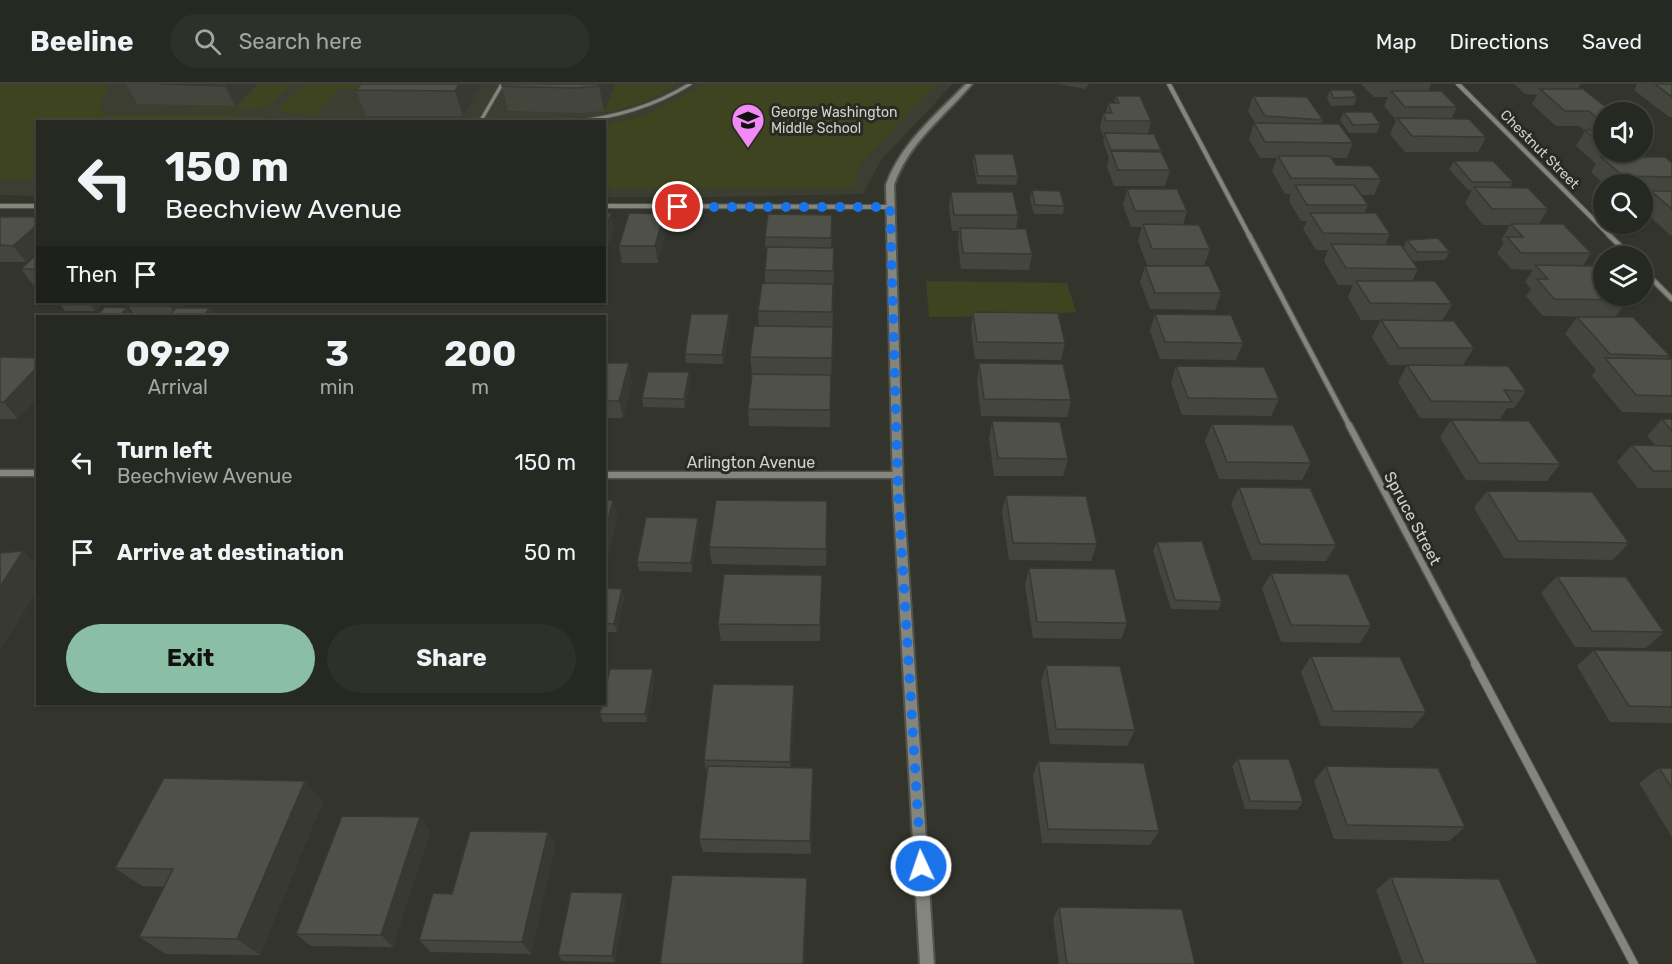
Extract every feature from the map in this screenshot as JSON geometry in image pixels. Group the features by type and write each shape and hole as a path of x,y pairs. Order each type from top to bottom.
{"street":[{"path":"927,964 897,476 890,185 894,171 904,154 969,84"},
{"name":"Spruce Street","path":"1169,84 1634,964"},
{"name":"Chestnut Street","path":"1458,84 1620,246"},
{"path":"0,206 36,206"},
{"path":"606,206 890,207"},
{"path":"1653,280 1672,299"},
{"path":"0,473 36,473"},
{"name":"Arlington Avenue","path":"606,475 897,476"}],"lane":[{"path":"481,120 502,84"},
{"path":"590,120 630,112 657,102 690,84"}],"shaded area":[{"name":"George Washington Middle School","path":"0,84 953,84 881,160 863,194 606,197 606,120 36,120 36,196 0,195"}],"green space":[{"path":"0,84 109,84 105,87 108,88 100,111 106,115 234,115 291,120 36,120 36,179 0,179"},
{"path":"259,84 292,84 274,102 261,109 193,109 194,107 237,107"},
{"path":"304,84 386,84 382,90 339,89 315,116 277,111"},
{"path":"616,84 677,84 642,103 604,113"},
{"path":"705,84 936,84 859,165 853,188 606,188 606,125 647,115"},
{"path":"926,281 1067,283 1076,312 1024,316 929,317"}],"building":[{"path":"160,84 227,84 225,86"},
{"path":"361,84 459,84 455,91 356,90"},
{"path":"502,84 600,84 599,86 575,88 502,86"},
{"path":"1655,84 1672,84 1672,97"},
{"path":"1540,89 1583,89 1599,102 1593,102 1593,115 1589,111 1565,111"},
{"path":"1330,90 1352,90 1357,97 1334,98"},
{"path":"1391,91 1441,91 1457,107 1405,107"},
{"path":"1116,96 1140,96 1151,121 1106,121 1103,113 1112,113 1108,103 1119,103"},
{"path":"1253,96 1307,97 1323,120 1265,116"},
{"path":"1344,112 1372,112 1380,124 1353,125"},
{"path":"1397,118 1469,119 1486,137 1412,136"},
{"path":"1254,123 1339,124 1353,143 1265,142"},
{"path":"1585,130 1593,130 1593,137"},
{"path":"1104,133 1154,134 1161,150 1111,150"},
{"path":"1111,151 1161,152 1170,170 1118,170"},
{"path":"974,154 1013,154 1018,176 978,176"},
{"path":"1278,156 1330,156 1336,165 1371,166 1381,179 1291,178"},
{"path":"1653,157 1665,157 1672,163 1672,177 1653,177 1653,174 1621,174 1607,162 1653,162"},
{"path":"1454,161 1493,161 1513,182 1472,182"},
{"path":"1295,185 1354,185 1368,205 1307,205"},
{"path":"1474,187 1528,188 1548,209 1492,209"},
{"path":"1127,189 1177,189 1187,211 1135,211"},
{"path":"1032,190 1060,191 1064,206 1035,205"},
{"path":"1653,191 1672,191 1672,209 1653,193"},
{"path":"951,192 1013,192 1018,215 954,215"},
{"path":"606,213 611,213 606,227"},
{"path":"629,213 664,214 655,246 619,246"},
{"path":"1310,213 1376,213 1390,234 1323,233"},
{"path":"768,214 832,215 831,238 765,237"},
{"path":"0,217 36,217 36,226 13,246 0,245"},
{"path":"1143,224 1199,225 1210,249 1152,249"},
{"path":"1511,224 1563,224 1591,253 1521,253 1507,237 1523,237"},
{"path":"960,228 1026,229 1032,254 963,253"},
{"path":"1438,238 1450,252 1417,252 1407,240"},
{"path":"1331,244 1401,245 1418,269 1346,268"},
{"path":"767,247 834,248 833,271 765,270"},
{"path":"36,255 36,269 21,269"},
{"path":"1535,265 1593,266 1593,300 1554,299 1537,279 1548,279"},
{"path":"1145,266 1209,266 1221,293 1155,293"},
{"path":"1356,281 1435,281 1452,304 1370,303"},
{"path":"762,283 833,284 832,312 758,311"},
{"path":"131,303 173,303 170,306 128,306"},
{"path":"105,307 127,308 120,315 98,315"},
{"path":"176,308 210,308 204,315 170,315"},
{"path":"973,312 1058,313 1065,343 977,342"},
{"path":"691,314 729,314 722,355 685,354"},
{"path":"1155,314 1231,315 1243,343 1165,342"},
{"path":"1577,317 1633,317 1670,356 1610,354"},
{"path":"1381,320 1454,321 1474,348 1399,348"},
{"path":"754,326 833,327 832,358 750,357"},
{"path":"0,357 36,358 36,368 4,402 0,402"},
{"path":"1605,358 1672,359 1672,396 1636,395"},
{"path":"606,363 629,363 619,401 606,401"},
{"path":"979,363 1063,364 1071,400 984,399"},
{"path":"1407,365 1508,366 1526,391 1504,390 1512,402 1431,401"},
{"path":"1176,366 1264,367 1279,399 1188,398"},
{"path":"648,372 689,372 684,399 642,398"},
{"path":"752,374 831,375 830,410 748,409"},
{"path":"1662,419 1672,419 1672,431"},
{"path":"1451,420 1529,421 1560,464 1479,463"},
{"path":"992,421 1060,422 1068,459 998,458"},
{"path":"1212,424 1293,425 1311,463 1227,462"},
{"path":"1632,445 1672,446 1672,471 1653,471"},
{"path":"1239,487 1310,488 1336,545 1260,544"},
{"path":"1487,491 1592,492 1629,543 1518,541"},
{"path":"1006,495 1086,496 1097,544 1013,543"},
{"path":"606,500 613,500 606,528"},
{"path":"716,500 827,501 826,549 709,547"},
{"path":"646,517 698,518 691,563 637,562"},
{"path":"1202,541 1222,602 1175,600 1157,542"},
{"path":"23,551 0,587 0,553"},
{"path":"1029,568 1115,569 1127,623 1037,622"},
{"path":"1271,573 1348,574 1371,626 1291,625"},
{"path":"724,574 822,575 820,625 718,624"},
{"path":"1557,576 1626,577 1664,632 1592,631"},
{"path":"606,588 622,589 614,624 606,623"},
{"path":"1594,650 1672,651 1672,707 1629,706"},
{"path":"1311,656 1400,657 1426,712 1333,711"},
{"path":"1046,665 1120,666 1135,730 1056,729"},
{"path":"610,669 653,669 645,714 600,714 602,705 606,705 606,686"},
{"path":"713,684 794,685 790,762 704,760"},
{"path":"1238,759 1289,759 1303,802 1250,801"},
{"path":"1038,761 1144,763 1159,831 1048,829"},
{"path":"708,766 813,768 810,841 699,839"},
{"path":"1326,766 1438,768 1465,827 1347,825"},
{"path":"1659,768 1672,768 1672,788"},
{"path":"164,778 305,781 237,939 139,937 173,869 115,868"},
{"path":"342,816 420,817 381,935 296,934"},
{"path":"470,831 548,832 522,942 419,940 433,893 452,894"},
{"path":"672,875 807,878 803,964 660,964"},
{"path":"1391,877 1499,879 1538,964 1424,964"},
{"path":"571,892 623,893 612,956 558,955"},
{"path":"1059,907 1182,909 1195,964 1067,964"}],"place":[{"name":"George Washington Middle School","path":"748,149"}],"route":[{"path":"678,207 890,207 898,489 921,866"}]}
